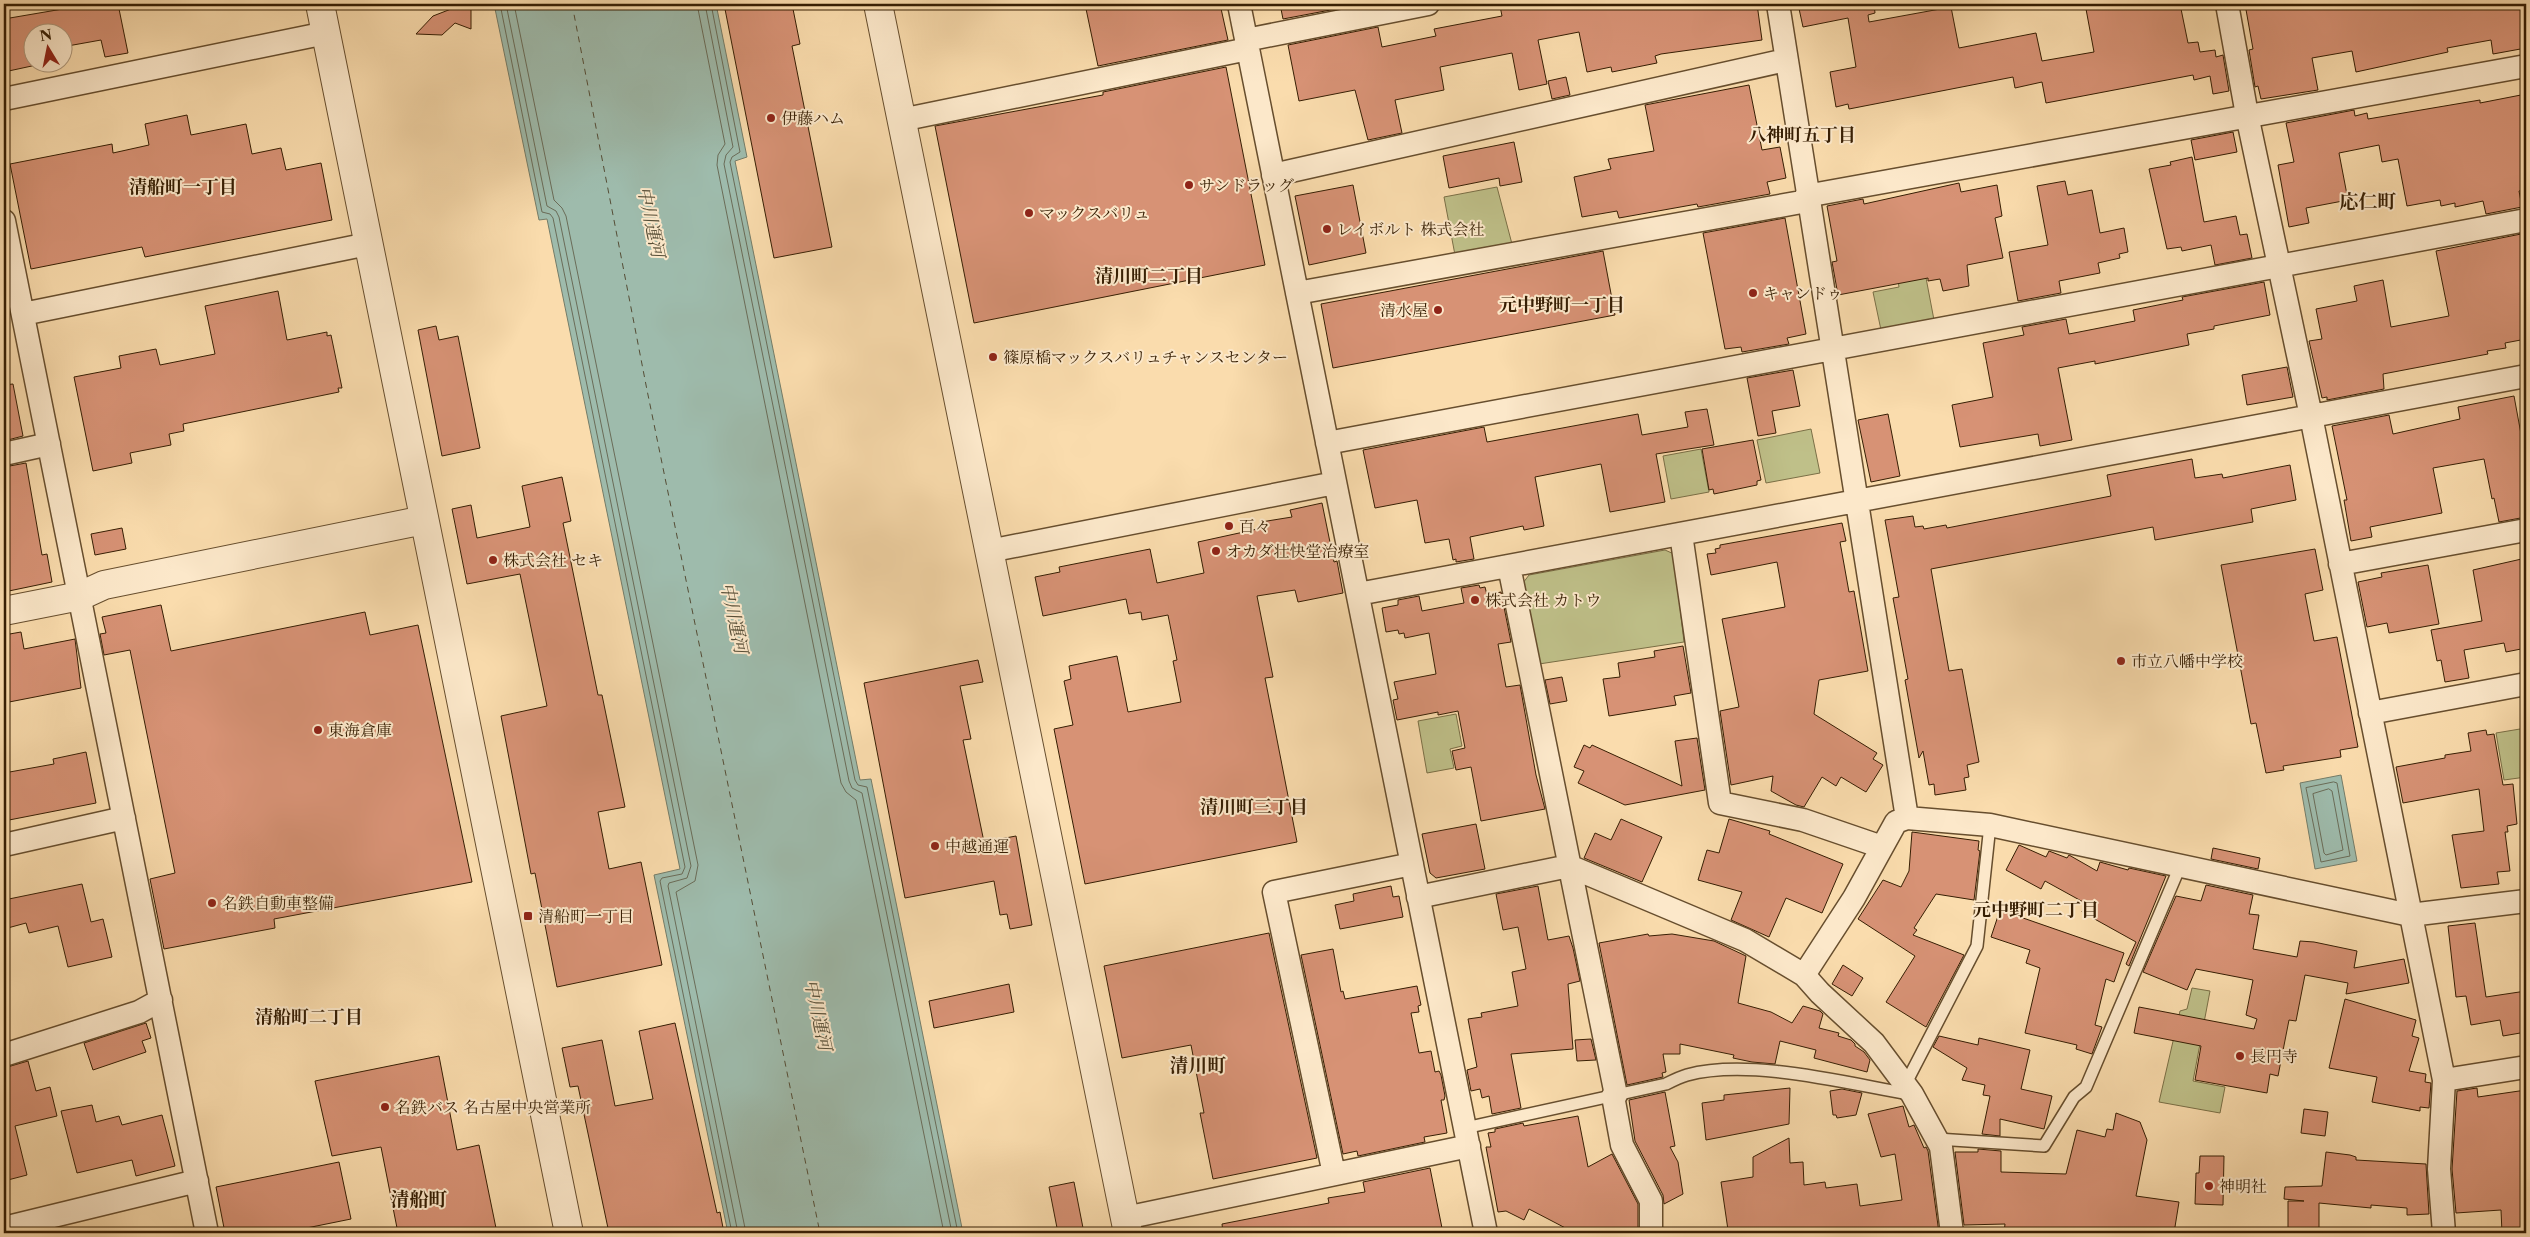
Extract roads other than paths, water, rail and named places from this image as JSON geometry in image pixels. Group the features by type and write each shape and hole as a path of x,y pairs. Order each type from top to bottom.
{"street":[{"path":"320,4 569,1233"},
{"path":"878,4 1126,1225 1334,1174 1467,1137"},
{"path":"1239,4 1418,897 1467,1137 1489,1232"},
{"path":"901,120 1428,4"},
{"path":"1778,4 1807,198 1907,818"},
{"path":"2227,4 2247,115 2311,416 2444,1080 2439,1169 2444,1233"},
{"path":"4,99 326,33"},
{"path":"1273,175 1786,60"},
{"path":"1297,293 2247,115 2526,66"},
{"path":"1327,443 2526,220"},
{"path":"4,221 15,304 49,444 207,1233"},
{"path":"15,304 368,244"},
{"path":"1358,594 2526,376"},
{"path":"4,454 49,444"},
{"path":"989,552 1335,483"},
{"path":"4,611 80,596 104,584 424,520"},
{"path":"2340,564 2526,530"},
{"path":"1681,534 1720,803 1804,820 1882,847"},
{"path":"1510,566 1615,1095 1622,1145 1651,1201 1651,1233"},
{"path":"2370,713 2526,684"},
{"path":"4,846 124,818"},
{"path":"1804,975 1854,898 1896,822 1907,818 1990,825 2182,864 2410,915 2526,901"},
{"path":"1334,1174 1274,892 1412,864"},
{"path":"1418,897 1569,866 1745,940 1804,975 1820,993 1874,1043 1908,1089 1941,1147 1952,1233"},
{"path":"4,1055 139,1012 161,1000"},
{"path":"2444,1080 2526,1067"},
{"path":"4,1228 197,1181"}],"lane":[{"path":"1467,1137 1615,1095 1666,1084 1687,1075 1741,1069 1908,1089 1977,946 1990,825"},
{"path":"1937,1140 2044,1146 2074,1097 2086,1087 2182,864"}],"water":[{"name":"中川運河","path":"494,4 716,4 747,157 735,161 860,780 871,779 963,1233 728,1233 654,875 680,869 547,219 539,220"},
{"path":"2341,775 2357,861 2315,869 2300,783"}],"place":[{"name":"伊藤ハム","path":"771,118"},
{"name":"サンドラッグ","path":"1189,185"},
{"name":"マックスバリュ","path":"1029,213"},
{"name":"レイボルト 株式会社","path":"1327,229"},
{"name":"キャンドゥ","path":"1753,293"},
{"name":"清水屋","path":"1438,310"},
{"name":"篠原橋マックスバリュチャンスセンター","path":"993,357"},
{"name":"百々","path":"1229,526"},
{"name":"オカダ壮快堂治療室","path":"1216,551"},
{"name":"株式会社 セキ","path":"493,560"},
{"name":"株式会社 カトウ","path":"1475,600"},
{"name":"市立八幡中学校","path":"2121,661"},
{"name":"東海倉庫","path":"318,730"},
{"name":"中越通運","path":"935,846"},
{"name":"名鉄自動車整備","path":"212,903"},
{"name":"清船町一丁目","path":"528,916"},
{"name":"長円寺","path":"2240,1056"},
{"name":"名鉄バス 名古屋中央営業所","path":"385,1107"},
{"name":"神明社","path":"2209,1186"}],"district":[{"name":"八神町五丁目","path":"1802,135"},
{"name":"清船町一丁目","path":"183,187"},
{"name":"応仁町","path":"2368,201"},
{"name":"清川町二丁目","path":"1149,276"},
{"name":"元中野町一丁目","path":"1562,305"},
{"name":"清川町三丁目","path":"1254,807"},
{"name":"元中野町二丁目","path":"2036,910"},
{"name":"清船町二丁目","path":"309,1017"},
{"name":"清川町","path":"1198,1065"},
{"name":"清船町","path":"419,1199"}]}
